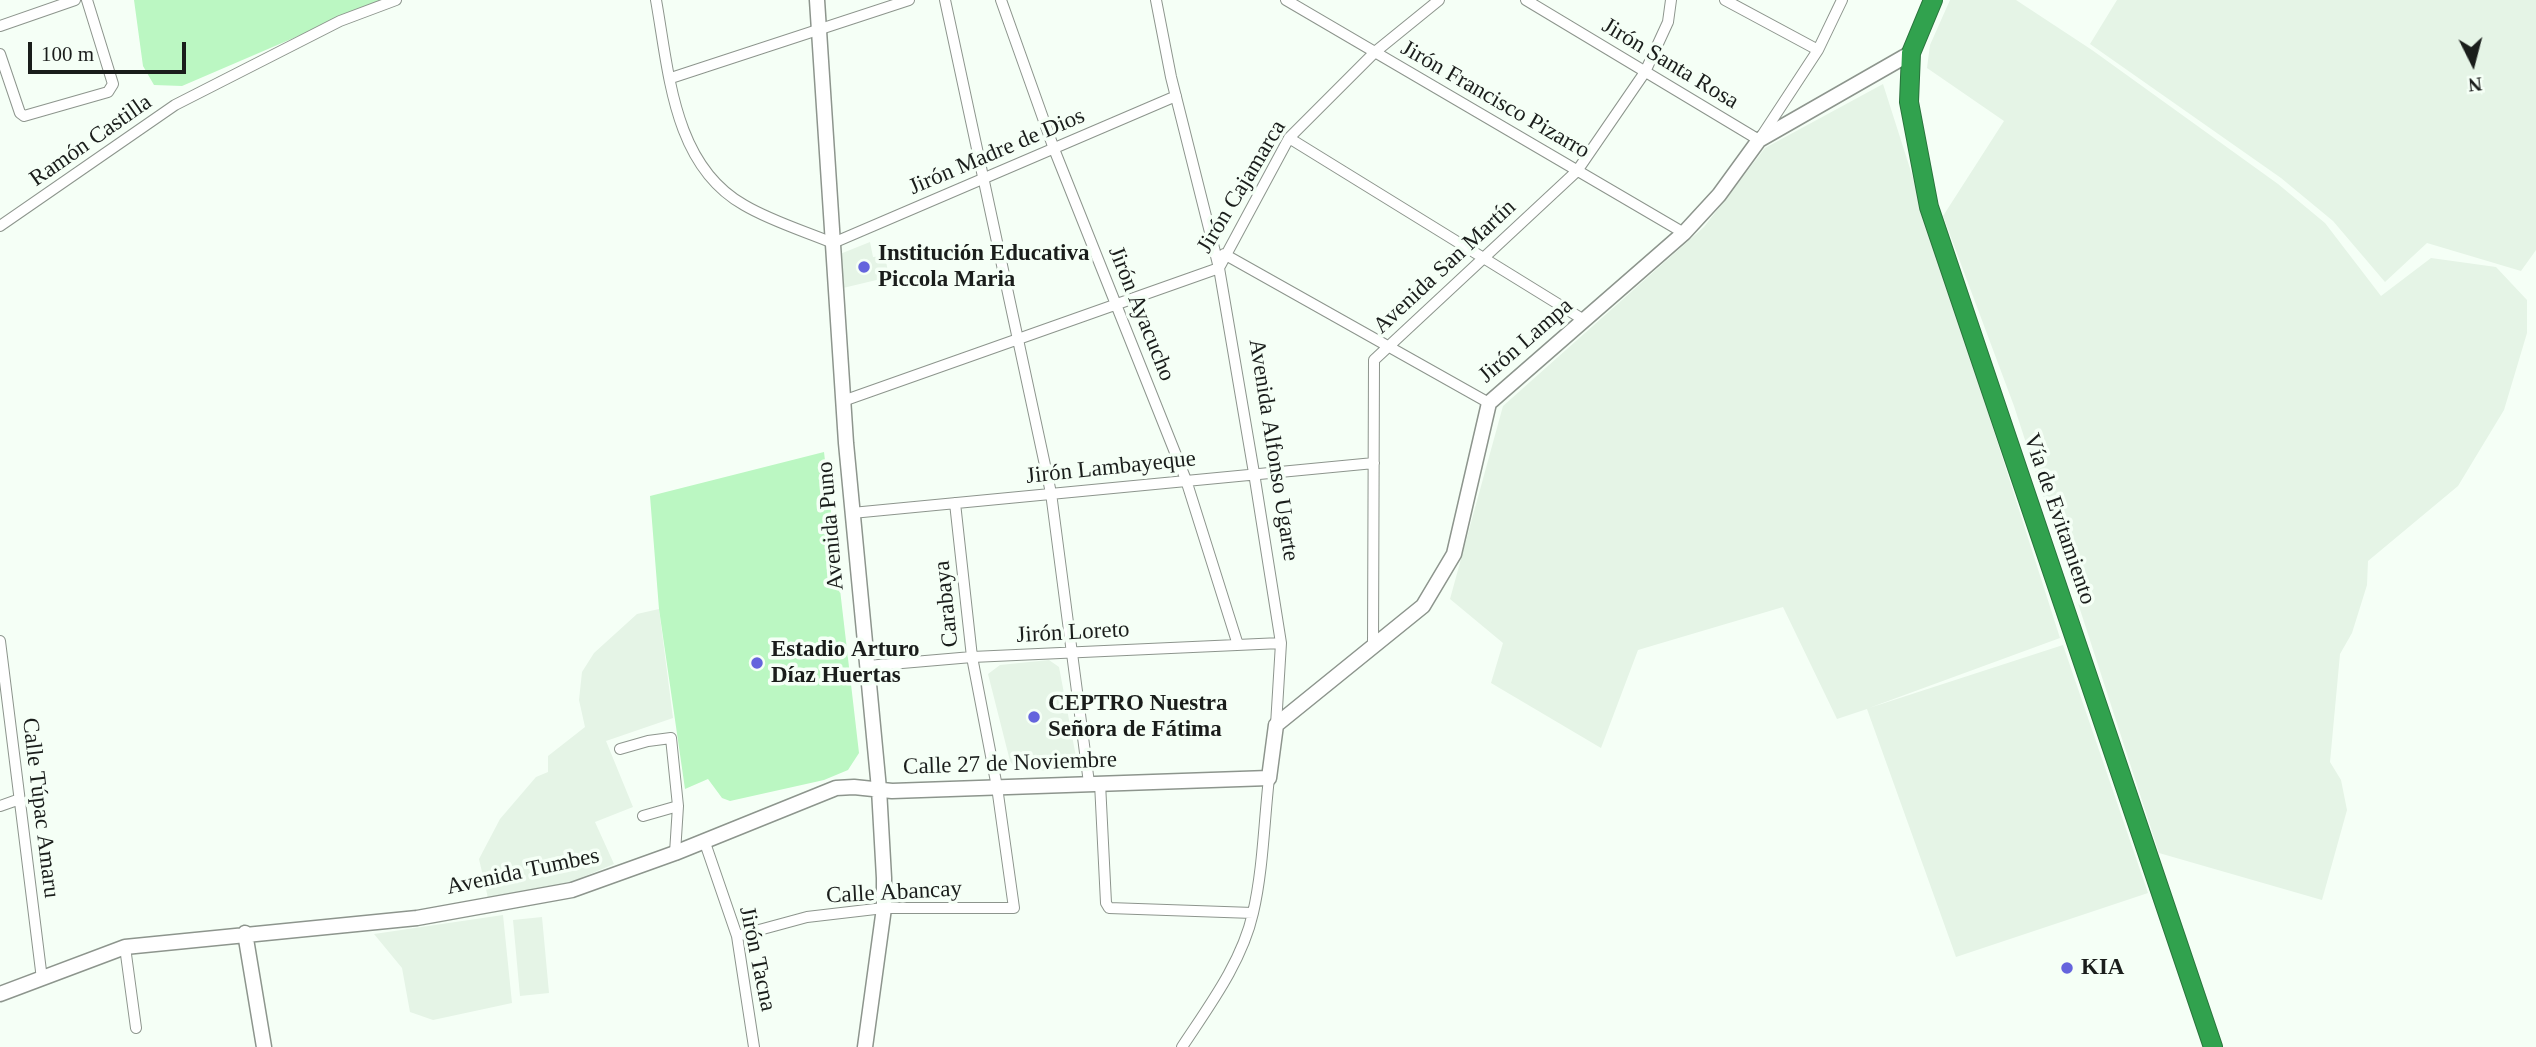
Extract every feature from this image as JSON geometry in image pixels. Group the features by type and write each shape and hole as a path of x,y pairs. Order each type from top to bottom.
{"highway":[{"name":"Vía de Evitamiento","path":"1933,0 1911,53 1909,102 1929,207 2213,1047"}],"street":[{"path":"0,26 75,0"},
{"path":"0,54 20,113 24,116 108,92 113,84 87,0"},
{"name":"Ramón Castilla","path":"0,226 175,105 340,21 396,0"},
{"path":"656,0 685,135 697,161 716,185 743,205 833,243"},
{"name":"Avenida Puno","path":"817,0 843,401 879,789 884,908 865,1047"},
{"path":"671,78 909,0"},
{"path":"946,0 1051,493 1072,652 1094,783 1106,903 1110,908 1253,912"},
{"name":"Jirón Ayacucho","path":"1001,0 1054,149 1186,480 1238,645"},
{"name":"Avenida Alfonso Ugarte","path":"1156,0 1176,96 1219,268 1281,643 1276,725 1253,912 1237,955 1182,1047"},
{"name":"Jirón Francisco Pizarro","path":"1286,0 1684,233"},
{"name":"Jirón Cajamarca","path":"843,401 1219,268 1289,138 1375,52 1439,0"},
{"name":"Jirón Santa Rosa","path":"1526,0 1759,140"},
{"name":"Avenida San Martín","path":"1373,646 1374,360 1577,170 1645,72 1668,22 1671,0"},
{"path":"1725,0 1818,50"},
{"name":"Jirón Lampa","path":"1276,725 1423,606 1454,554 1489,403 1684,233 1719,194 1759,140 1818,50 1842,0"},
{"path":"1759,140 1911,53"},
{"name":"Jirón Madre de Dios","path":"833,243 1176,96"},
{"path":"1289,138 1584,320"},
{"path":"1214,248 1489,403"},
{"name":"Jirón Lambayeque","path":"852,513 1374,463"},
{"name":"Carabaya","path":"954,503 972,657 997,788 1014,908"},
{"name":"Calle Túpac Amaru","path":"0,641 42,979"},
{"name":"Jirón Loreto","path":"867,666 972,657 1281,643"},
{"path":"620,749 657,738 671,738 676,759 678,806 675,853"},
{"name":"Calle 27 de Noviembre","path":"879,789 997,788 1269,778"},
{"name":"Avenida Tumbes","path":"245,933 417,918 551,894 675,853 836,788 879,789"},
{"path":"0,806 20,799"},
{"path":"643,816 678,806"},
{"name":"Jirón Tacna","path":"704,840 737,936 754,1047"},
{"name":"Calle Abancay","path":"737,936 807,918 884,908 1014,908"},
{"path":"0,994 125,947 245,933 264,1047"},
{"path":"125,947 136,1028"}],"shaded area":[{"path":"1950,0 2016,0 2092,50 2278,184 2325,223 2381,296 2431,258 2496,267 2527,300 2527,333 2504,410 2458,486 2368,561 2367,585 2352,633 2340,654 2330,762 2341,780 2347,810 2322,900 2159,853 2014,406 1943,216 2004,121 1927,68 1930,45"},
{"path":"2117,0 2536,0 2536,250 2521,271 2427,243 2385,282 2333,221 2281,178 2090,44"},
{"path":"1883,84 2060,638 1869,708 2063,645 2148,893 1956,957 1867,709 1837,719 1783,607 1638,650 1601,748 1491,683 1503,643 1450,599 1503,406 1704,227 1765,148"},
{"name":"Institución Educativa Piccola Maria","path":"870,242 873,257 885,256 889,277 843,288 840,254"},
{"path":"659,609 673,718 606,741 633,807 595,822 614,864 571,882 488,898 479,859 500,819 536,777 548,772 548,756 585,727 579,700 582,672 594,653 637,614"},
{"name":"CEPTRO Nuestra Señora de Fátima","path":"1049,660 1059,667 1077,762 1075,770 1017,771 1010,761 988,674 1000,665"},
{"path":"503,915 512,1003 433,1020 410,1012 402,968 374,934"},
{"path":"542,917 549,993 520,996 513,920"}],"green space":[{"path":"134,0 382,0 182,86 154,85 143,66"},
{"name":"Estadio Arturo Díaz Huertas","path":"824,452 859,753 848,770 824,780 730,801 722,798 708,779 685,789 659,609 650,496"}],"place":[{"name":"Institución Educativa Piccola Maria","path":"864,267"},
{"name":"Estadio Arturo Díaz Huertas","path":"757,663"},
{"name":"CEPTRO Nuestra Señora de Fátima","path":"1034,717"},
{"name":"KIA","path":"2067,968"}]}
